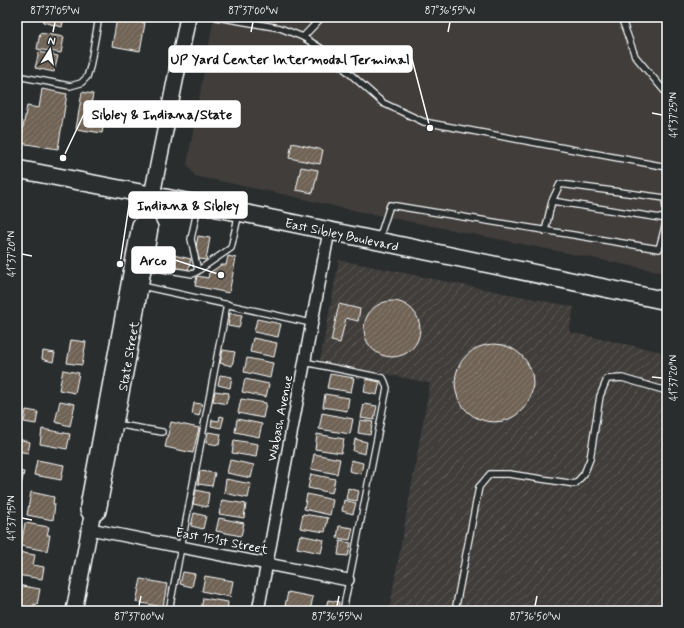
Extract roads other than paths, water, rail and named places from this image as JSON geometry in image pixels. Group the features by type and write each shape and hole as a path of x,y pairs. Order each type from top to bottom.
{"main road":[{"name":"State Street","path":"91,522 88,506 143,223 152,195 188,17"},
{"name":"East Sibley Boulevard","path":"17,169 239,212 667,301"},
{"name":"State Street","path":"74,611 91,522 98,511 144,266 150,228 143,223"}],"street":[{"name":"Wabash Avenue","path":"258,611 329,231"},
{"name":"East 151st Street","path":"91,522 181,547 348,580"}],"lane":[{"path":"17,76 70,86 80,83 86,77 90,67 99,17"},
{"path":"217,17 280,28 303,37 322,48 383,103 424,122 667,167"},
{"path":"303,37 322,17"},
{"path":"621,17 635,56 667,94"},
{"path":"379,241 390,205 546,231 658,249 667,219 665,198 560,184 552,201 546,231"},
{"path":"552,201 667,219"},
{"path":"198,204 191,239 198,270"},
{"path":"144,266 193,274 231,248 239,212"},
{"path":"140,285 311,323"},
{"path":"169,611 227,304"},
{"path":"304,362 383,378 386,388 342,611"},
{"path":"455,611 479,487 490,474 509,474 575,484 584,474 590,459 600,396 607,379 622,378 667,391"},
{"path":"115,424 162,432"}],"place":[{"name":"UP Yard Center Intermodal Terminal","path":"430,128"},
{"name":"Sibley & Indiana/State","path":"63,158"},
{"name":"Indiana & Sibley","path":"120,264"},
{"name":"Arco","path":"221,275"}]}
